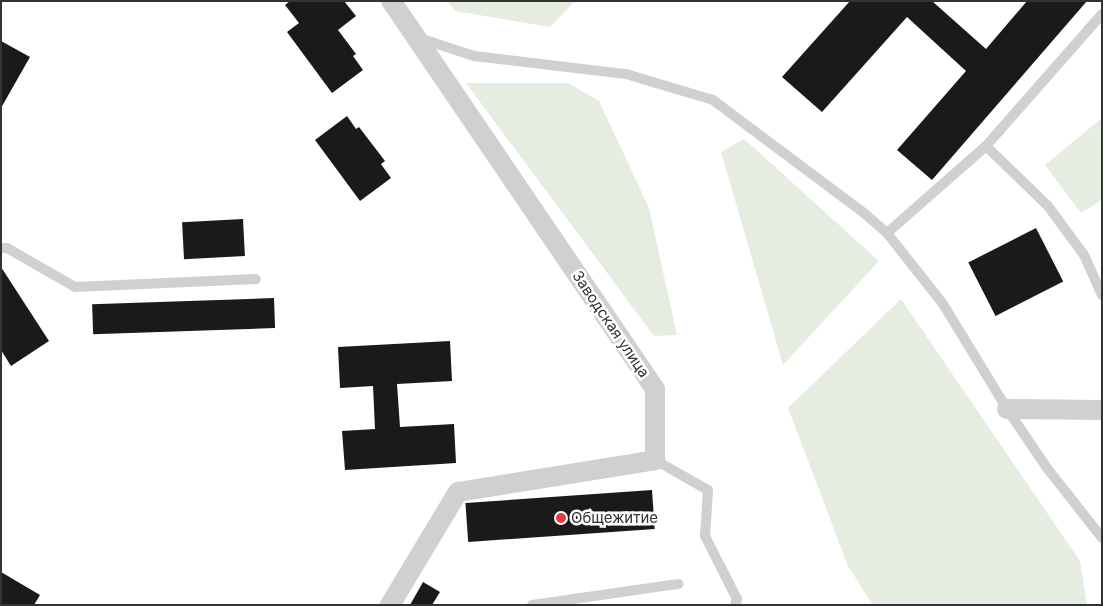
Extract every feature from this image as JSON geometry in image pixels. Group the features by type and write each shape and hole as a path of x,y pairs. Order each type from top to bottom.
{"street":[{"name":"Заводская улица","path":"391,1 656,390 655,460"},
{"path":"1007,409 1102,410"},
{"path":"390,605 458,492 655,460"}],"lane":[{"path":"887,234 986,146 1102,14"},
{"path":"416,37 474,56 626,74 713,100 864,213 887,234 943,304 1007,409 1047,468 1102,538"},
{"path":"986,146 1048,206 1084,254 1102,295"},
{"path":"1,248 7,248 75,287 256,279"},
{"path":"655,460 708,490 705,536 737,598 735,605"},
{"path":"532,605 678,584"}],"shaded area":[{"path":"447,1 575,1 550,27 455,11"},
{"path":"466,83 568,83 599,101 649,208 677,335 654,336"},
{"path":"1102,118 1102,200 1081,213 1045,165"},
{"path":"744,139 879,261 783,365 721,152"},
{"path":"901,299 1080,561 1087,605 873,605 848,566 788,408"}],"building":[{"path":"290,1 344,1 356,16 338,30 356,54 353,56 363,70 332,93 287,32 299,23 285,5"},
{"path":"850,1 932,1 986,49 1027,1 1087,1 932,180 897,150 966,71 907,17 822,112 782,77"},
{"path":"1,41 30,57 1,108"},
{"path":"347,116 356,129 359,127 385,161 381,164 391,178 360,201 315,140"},
{"path":"243,219 245,256 184,259 182,222"},
{"path":"1036,228 1063,281 996,316 968,263"},
{"path":"1,267 49,341 11,366 1,350"},
{"path":"274,298 275,328 93,334 92,304"},
{"path":"450,341 452,381 397,384 400,427 454,424 456,463 345,470 342,431 375,429 373,386 340,388 338,347"},
{"name":"Общежитие","path":"652,490 655,529 468,542 465,503"},
{"path":"1,572 40,595 34,605 1,605"},
{"path":"423,582 440,592 432,605 410,605"}],"place":[{"name":"Общежитие","path":"561,518"}]}
